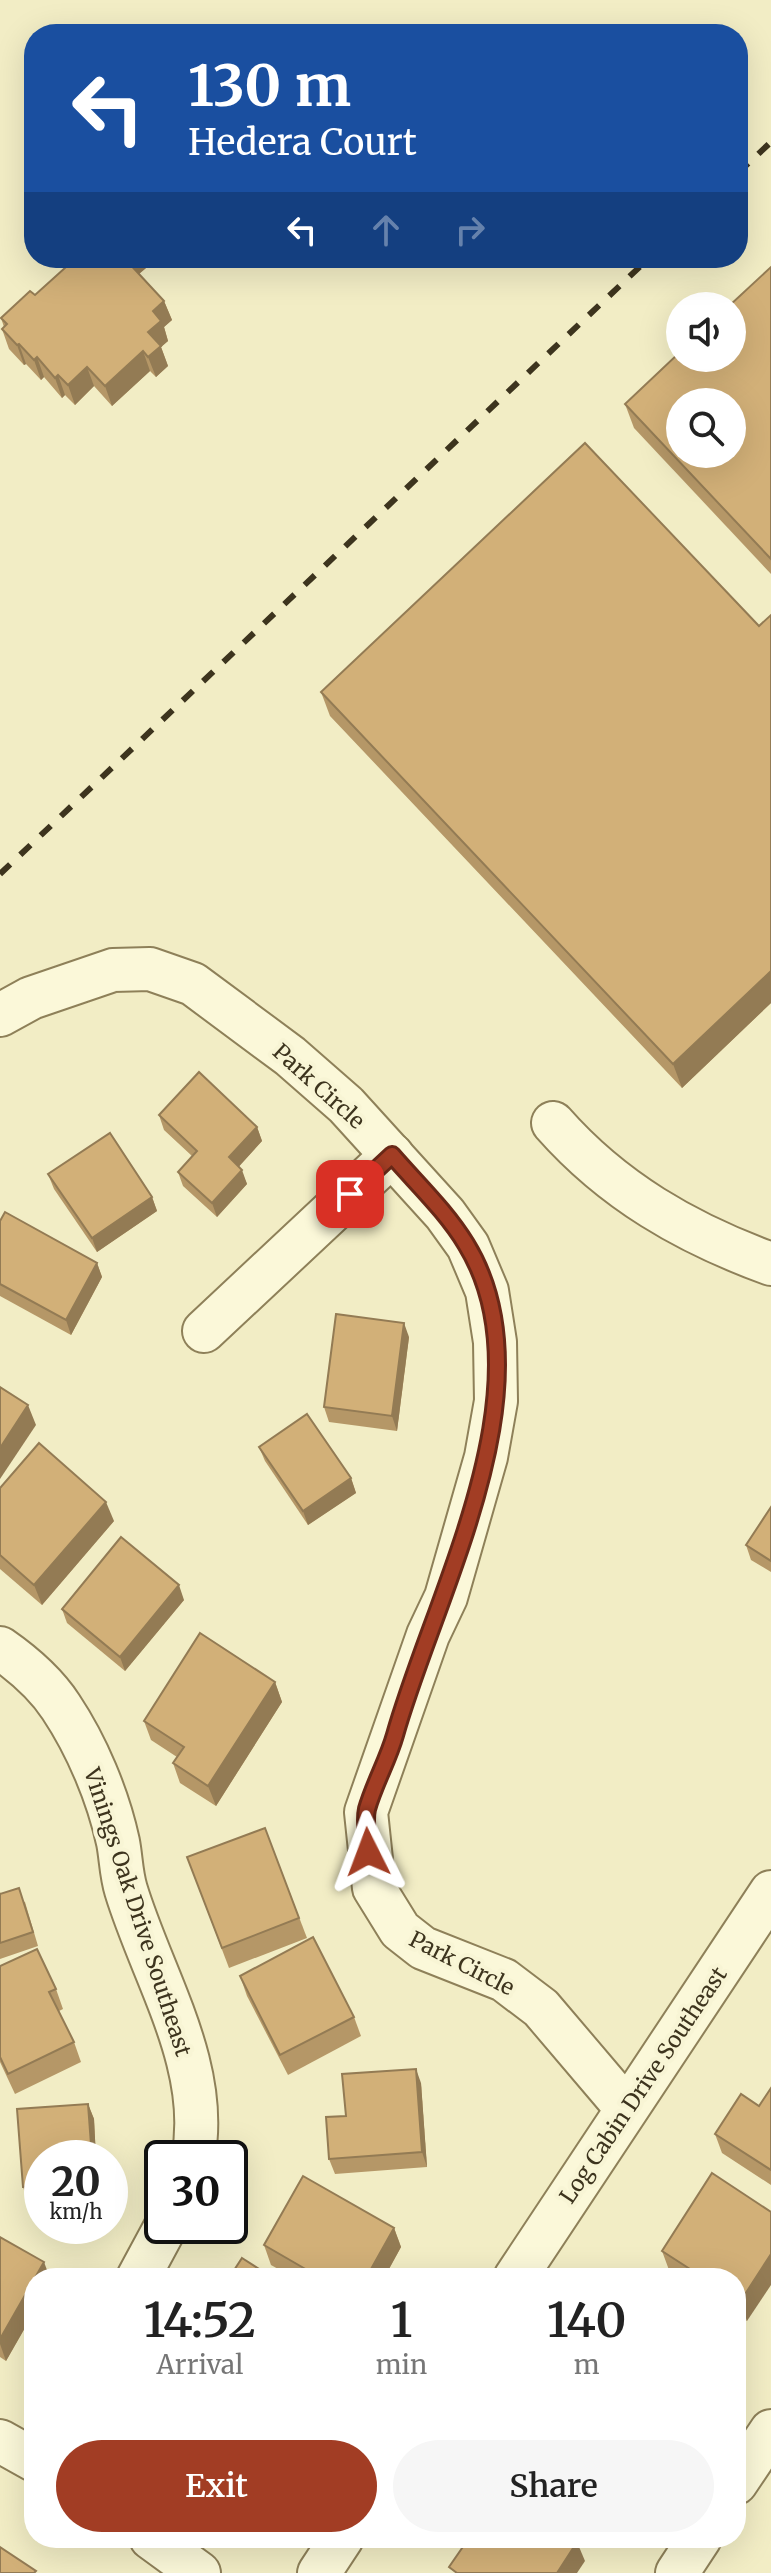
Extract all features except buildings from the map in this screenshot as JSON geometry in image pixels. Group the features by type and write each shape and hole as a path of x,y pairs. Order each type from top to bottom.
{"street":[{"name":"Park Circle","path":"0,1015 31,998 113,970 150,969 193,984 290,1056 346,1105 468,1246 487,1291 495,1342 496,1401 486,1457 446,1597 428,1635 366,1812 374,1888 400,1930 423,1948 504,1980 541,2008 626,2108"},
{"path":"553,1123 585,1159 633,1196 678,1225 771,1264"},
{"path":"204,1331 392,1155"},
{"name":"Vinings Oak Drive Southeast","path":"0,1648 25,1666 61,1707 102,1788 117,1840 125,1887 192,2076 199,2127 196,2140"},
{"name":"Log Cabin Drive Southeast","path":"522,2268 771,1892"},
{"path":"143,2268 156,2244"},
{"path":"746,2468 771,2431"},
{"path":"0,2441 24,2455"},
{"path":"165,2548 199,2573"},
{"path":"319,2573 335,2548"},
{"path":"677,2573 693,2548"}],"railway":[{"path":"748,164 771,142"},
{"path":"0,874 638,268"}],"route":[{"path":"350,1194 392,1155 445,1214 468,1246 487,1291 495,1342 496,1401 486,1457 446,1597 428,1635 406,1695 394,1740 366,1812 368,1852"}]}
